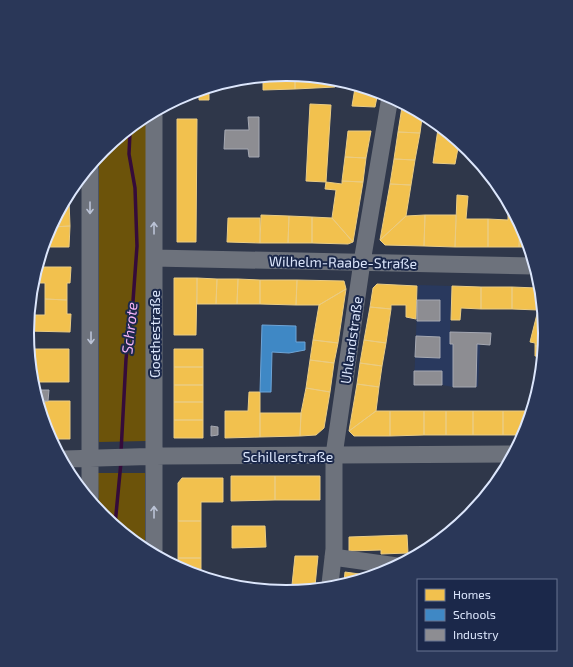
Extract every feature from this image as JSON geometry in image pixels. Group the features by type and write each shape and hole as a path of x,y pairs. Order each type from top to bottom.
{"street":[{"name":"Uhlandstraße","path":"330,582 333,557 334,455 362,262 389,103"},
{"name":"Goethestraße","path":"154,119 154,548"},
{"path":"90,175 90,492"},
{"name":"Wilhelm-Raabe-Straße","path":"154,258 529,266"},
{"name":"Schillerstraße","path":"67,459 112,457 508,454"},
{"path":"333,557 388,565"}],"shaded area":[{"path":"146,124 146,441 99,442 99,165 120,144"},
{"path":"418,285 452,286 450,332 481,332 478,386 453,387 442,385 414,385"},
{"path":"98,473 145,473 145,542 120,523 99,502"}],"building: Homes":[{"path":"263,82 295,82 295,89 263,90"},
{"path":"295,82 335,86 335,87 295,89"},
{"path":"355,91 377,98 375,107 352,106"},
{"path":"209,93 209,100 199,100 199,96"},
{"path":"310,104 331,105 326,182 306,181"},
{"path":"402,109 422,121 420,133 398,132"},
{"path":"177,119 197,119 196,242 177,242"},
{"path":"348,131 371,131 366,158 345,157"},
{"path":"438,131 458,149 455,164 433,163"},
{"path":"398,132 420,133 415,160 394,159"},
{"path":"345,157 366,158 363,182 342,181"},
{"path":"394,159 415,160 411,185 390,184"},
{"path":"342,181 363,182 353,242 332,218 336,190 325,189 326,182 342,184"},
{"path":"390,184 411,185 406,216 380,240"},
{"path":"457,195 468,196 466,219 488,219 488,247 455,247"},
{"path":"69,205 70,226 58,227"},
{"path":"508,213 520,236 519,247 488,247 488,219 508,220"},
{"path":"261,215 289,216 288,243 260,243"},
{"path":"425,215 456,215 455,247 424,246"},
{"path":"425,215 424,246 385,245 380,240 406,216"},
{"path":"289,216 312,217 312,243 288,243"},
{"path":"312,217 332,218 353,242 348,244 312,243"},
{"path":"228,218 260,218 260,243 227,242"},
{"path":"70,226 69,247 49,247 58,227"},
{"path":"520,236 524,247 519,247"},
{"path":"43,267 71,267 70,283 67,283 67,300 45,299 45,283 39,283"},
{"path":"174,278 197,278 196,335 174,335"},
{"path":"197,278 217,279 216,304 197,304"},
{"path":"217,279 238,279 237,304 216,304"},
{"path":"238,279 260,280 260,304 237,304"},
{"path":"260,280 297,280 296,305 260,304"},
{"path":"297,280 344,281 346,289 319,305 296,305"},
{"path":"377,284 417,286 416,319 406,317 406,305 391,305 391,309 370,307 373,288"},
{"path":"452,286 481,287 481,309 461,308 460,320 451,320"},
{"path":"481,287 512,287 512,309 481,309"},
{"path":"512,287 535,288 538,310 512,309"},
{"path":"346,289 338,343 313,340 319,305"},
{"path":"45,299 67,300 67,314 71,314 70,332 34,331 35,315 45,315"},
{"path":"370,307 391,309 386,343 364,340"},
{"path":"538,311 538,346 535,346 535,343 530,342"},
{"path":"313,340 338,343 334,363 310,360"},
{"path":"364,340 386,343 382,366 360,363"},
{"path":"535,346 538,346 538,356 535,356"},
{"path":"35,349 69,349 69,382 39,382"},
{"path":"174,349 203,349 203,367 174,367"},
{"path":"310,360 334,363 330,392 306,388"},
{"path":"360,363 382,366 379,387 357,384"},
{"path":"174,367 203,367 203,385 174,385"},
{"path":"357,384 379,387 376,411 349,431"},
{"path":"174,385 203,385 203,402 174,402"},
{"path":"306,388 330,392 324,428 316,435 300,436 301,413"},
{"path":"249,392 260,392 260,437 225,438 225,411 248,411"},
{"path":"45,401 70,401 70,439 57,439 45,409"},
{"path":"174,402 203,402 203,420 174,420"},
{"path":"376,411 390,411 390,436 354,436 349,431"},
{"path":"390,411 424,411 424,435 390,436"},
{"path":"424,411 446,411 446,435 424,435"},
{"path":"446,411 473,411 473,435 446,435"},
{"path":"473,411 503,411 503,435 473,435"},
{"path":"503,411 527,411 518,435 503,435"},
{"path":"260,413 301,413 300,436 260,437"},
{"path":"174,420 203,420 203,438 174,438"},
{"path":"231,476 275,476 275,500 231,501"},
{"path":"275,476 320,476 320,500 275,500"},
{"path":"182,478 223,478 223,502 201,502 201,521 178,521 178,483"},
{"path":"178,521 201,521 201,558 178,558"},
{"path":"232,526 265,526 266,547 232,548"},
{"path":"407,535 408,553 381,554 381,550 349,551 349,537"},
{"path":"295,556 318,556 315,584 292,585"},
{"path":"178,558 201,558 201,571 190,567 178,561"},
{"path":"345,572 362,574 352,577 344,579"}],"building: Schools":[{"path":"262,325 296,326 296,342 305,342 305,350 289,353 272,352 271,392 260,392"}],"building: Industry":[{"path":"248,117 259,117 259,157 249,157 248,149 224,149 225,130 249,130"},
{"path":"417,300 440,300 440,321 417,321"},
{"path":"450,332 491,333 490,345 477,344 476,387 453,387 453,344 450,344"},
{"path":"416,336 440,337 440,358 415,357"},
{"path":"414,371 442,371 442,385 414,385"},
{"path":"41,390 49,390 48,401 44,401"},
{"path":"211,426 218,427 218,435 211,436"}],"waterway":[{"name":"Schrote","path":"121,452 126,359 133,301 137,246 135,188 129,154 130,136"},
{"name":"Schrote","path":"116,519 121,462"}]}
